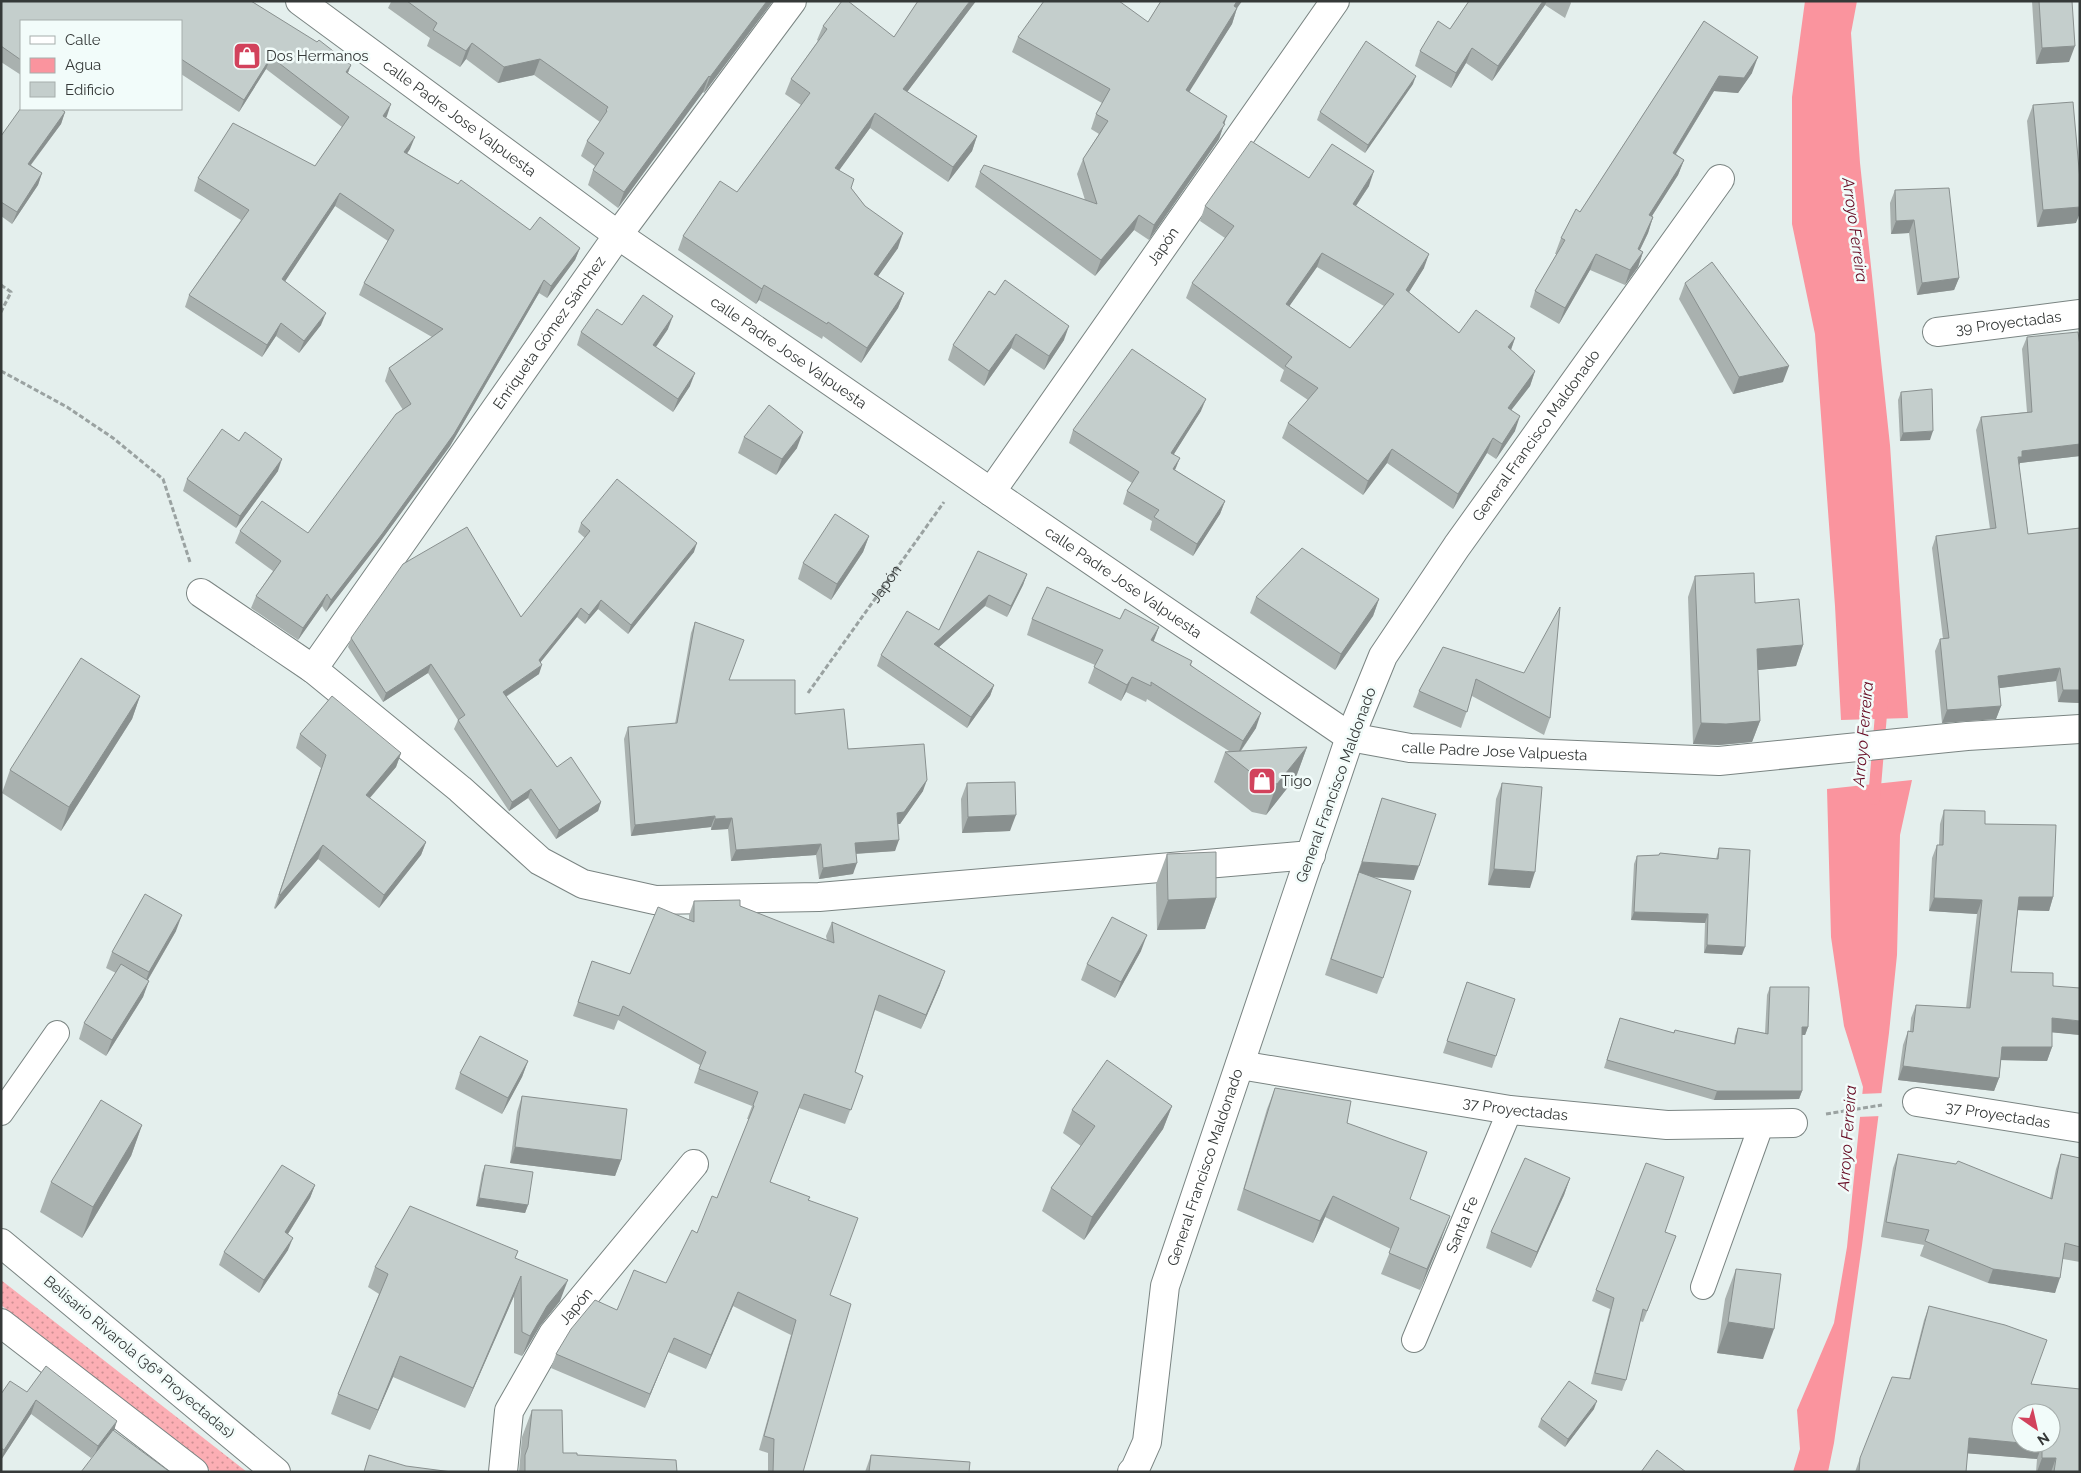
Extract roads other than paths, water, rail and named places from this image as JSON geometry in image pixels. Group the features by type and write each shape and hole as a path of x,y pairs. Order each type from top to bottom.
{"street":[{"name":"calle Padre Jose Valpuesta","path":"300,1 618,235 1350,737 1410,748 1719,762 1967,736 2080,729"},
{"name":"Enriqueta Gómez Sánchez","path":"313,669 618,235 792,1"},
{"name":"Japón","path":"991,492 1335,1"},
{"name":"General Francisco Maldonado","path":"1132,1472 1147,1442 1165,1286 1350,737 1383,656 1463,538 1720,180"},
{"name":"39 Proyectadas","path":"1937,332 2080,314"},
{"path":"200,594 313,669 460,789 540,861 583,884 655,900 818,897 1311,855"},
{"name":"37 Proyectadas","path":"1240,1065 1510,1110 1667,1125 1793,1123"},
{"name":"37 Proyectadas","path":"1917,1102 2080,1128"},
{"name":"Japón","path":"503,1472 509,1411 553,1334 694,1164"},
{"name":"Belisario Rivarola (36ª Proyectadas)","path":"1,1243 276,1472"},
{"path":"1,1323 194,1472"}],"lane":[{"path":"1,1113 57,1033"},
{"name":"Santa Fe","path":"1414,1340 1510,1110"},
{"path":"1703,1287 1762,1123"}],"water":[{"path":"1805,1 1857,1 1851,33 1860,163 1890,445 1908,718 1841,720 1835,606 1815,334 1792,224 1792,97"},
{"path":"1912,780 1900,835 1897,955 1889,1033 1834,1443 1828,1472 1793,1472 1800,1449 1797,1410 1834,1323 1847,1247 1863,1087 1844,1026 1831,937 1827,789"}],"waterway":[{"name":"Arroyo Ferreira","path":"1874,799 1882,702"}],"place":[{"name":"Dos Hermanos","path":"247,56"},
{"name":"Tigo","path":"1262,781"}]}
